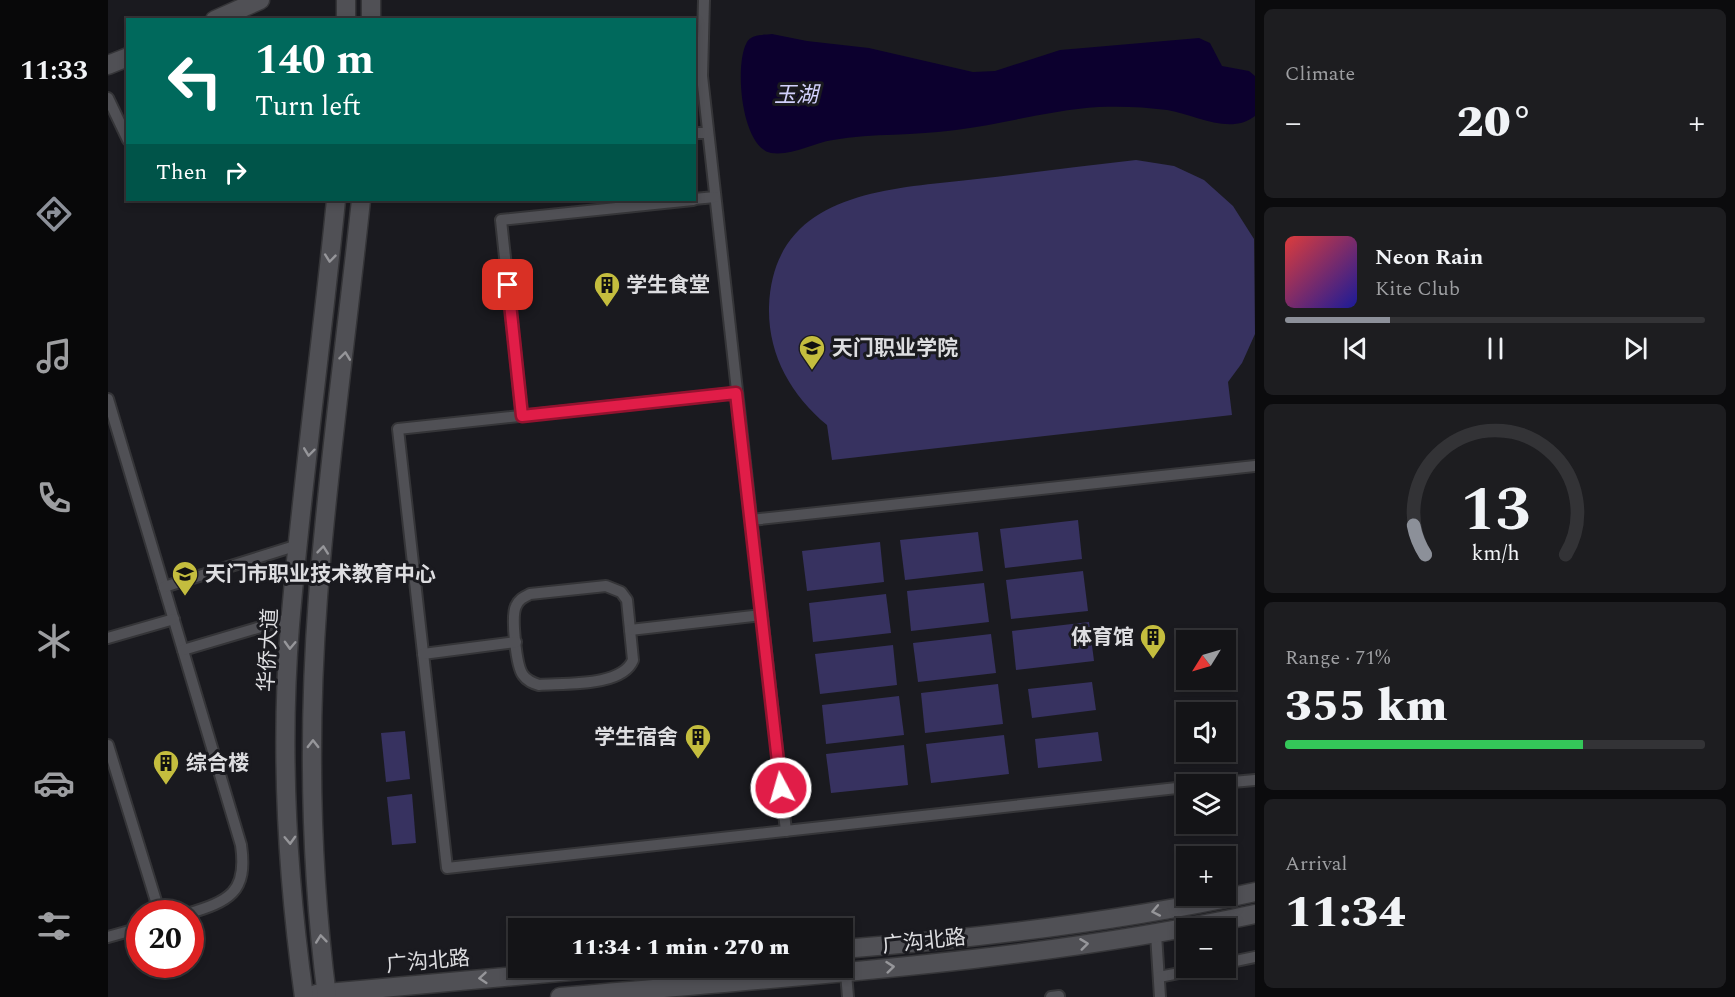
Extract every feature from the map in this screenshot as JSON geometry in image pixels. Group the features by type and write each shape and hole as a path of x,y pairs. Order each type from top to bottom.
{"street":[{"path":"220,18 260,0"},
{"path":"346,0 346,18"},
{"path":"371,0 371,18"},
{"path":"108,65 126,58"},
{"name":"华侨大道","path":"300,996 290,851 287,751 291,618 336,201"},
{"path":"327,995 316,899 313,824 314,666 318,597 361,201"},
{"name":"广沟北路","path":"853,948 985,936 1124,917 1255,892"},
{"name":"广沟北路","path":"853,970 986,957 1156,934 1255,914"},
{"name":"广沟北路","path":"300,996 508,977"},
{"name":"广沟北路","path":"560,997 769,978"}],"lane":[{"path":"704,0 702,75 786,831"},
{"path":"108,98 126,136"},
{"path":"696,133 708,133"},
{"path":"696,199 715,197"},
{"path":"522,416 501,220 676,201"},
{"path":"736,393 398,429 447,868 1176,788"},
{"path":"108,399 241,845 244,866 242,880 233,893 219,904 204,909"},
{"path":"751,520 1255,466"},
{"path":"164,587 298,545"},
{"path":"606,586 621,592 627,600 633,660 630,669 614,678 539,685 522,674 516,642 514,614 521,598 540,592 606,586"},
{"path":"630,630 762,615"},
{"path":"183,650 291,618"},
{"path":"108,638 174,619"},
{"path":"423,654 516,642"},
{"path":"108,745 156,900"},
{"path":"1236,782 1255,780"},
{"path":"108,937 126,932"},
{"path":"1156,934 1160,997"},
{"path":"1236,961 1255,957"},
{"path":"1159,977 1176,974"},
{"path":"847,978 848,997"},
{"path":"1052,997 1059,996"}],"shaded area":[{"path":"1136,160 1174,166 1204,180 1233,206 1254,239 1255,334 1242,363 1228,382 1232,415 832,460 827,425 803,401 784,373 777,358 770,325 769,307 776,268 791,239 814,218 842,203 874,193"},
{"path":"1078,520 1082,559 1005,568 1000,529"},
{"path":"978,532 983,571 905,580 900,540"},
{"path":"880,542 884,582 807,591 802,551"},
{"path":"1083,571 1088,611 1011,619 1006,580"},
{"path":"984,583 989,622 911,631 907,591"},
{"path":"886,594 891,633 813,642 809,603"},
{"path":"1089,622 1094,661 1016,670 1012,631"},
{"path":"991,634 996,673 918,682 913,643"},
{"path":"893,645 897,685 820,694 815,654"},
{"path":"1092,682 1096,710 1032,718 1028,689"},
{"path":"998,684 1003,724 925,733 921,693"},
{"path":"899,696 904,735 826,744 822,705"},
{"path":"405,731 410,779 386,782 381,733"},
{"path":"1098,732 1102,761 1038,768 1035,739"},
{"path":"1004,735 1009,774 931,783 926,744"},
{"path":"904,745 908,785 831,793 826,754"},
{"path":"412,794 416,843 392,845 387,797"}],"water":[{"name":"玉湖","path":"772,34 807,41 869,48 973,72 995,71 1060,50 1199,38 1210,43 1222,66 1249,71 1255,76 1255,116 1245,122 1223,124 1167,110 1099,107 956,130 848,138 787,153 771,153 761,147 753,136 747,121 743,104 741,68 743,53 749,39 758,35"}],"place":[{"name":"学生食堂","path":"607,308"},
{"name":"天门职业学院","path":"812,371"},
{"name":"天门市职业技术教育中心","path":"185,597"},
{"name":"体育馆","path":"1153,660"},
{"name":"学生宿舍","path":"698,760"},
{"name":"综合楼","path":"166,786"}],"route":[{"path":"508,285 522,416 736,393 781,788"}]}
